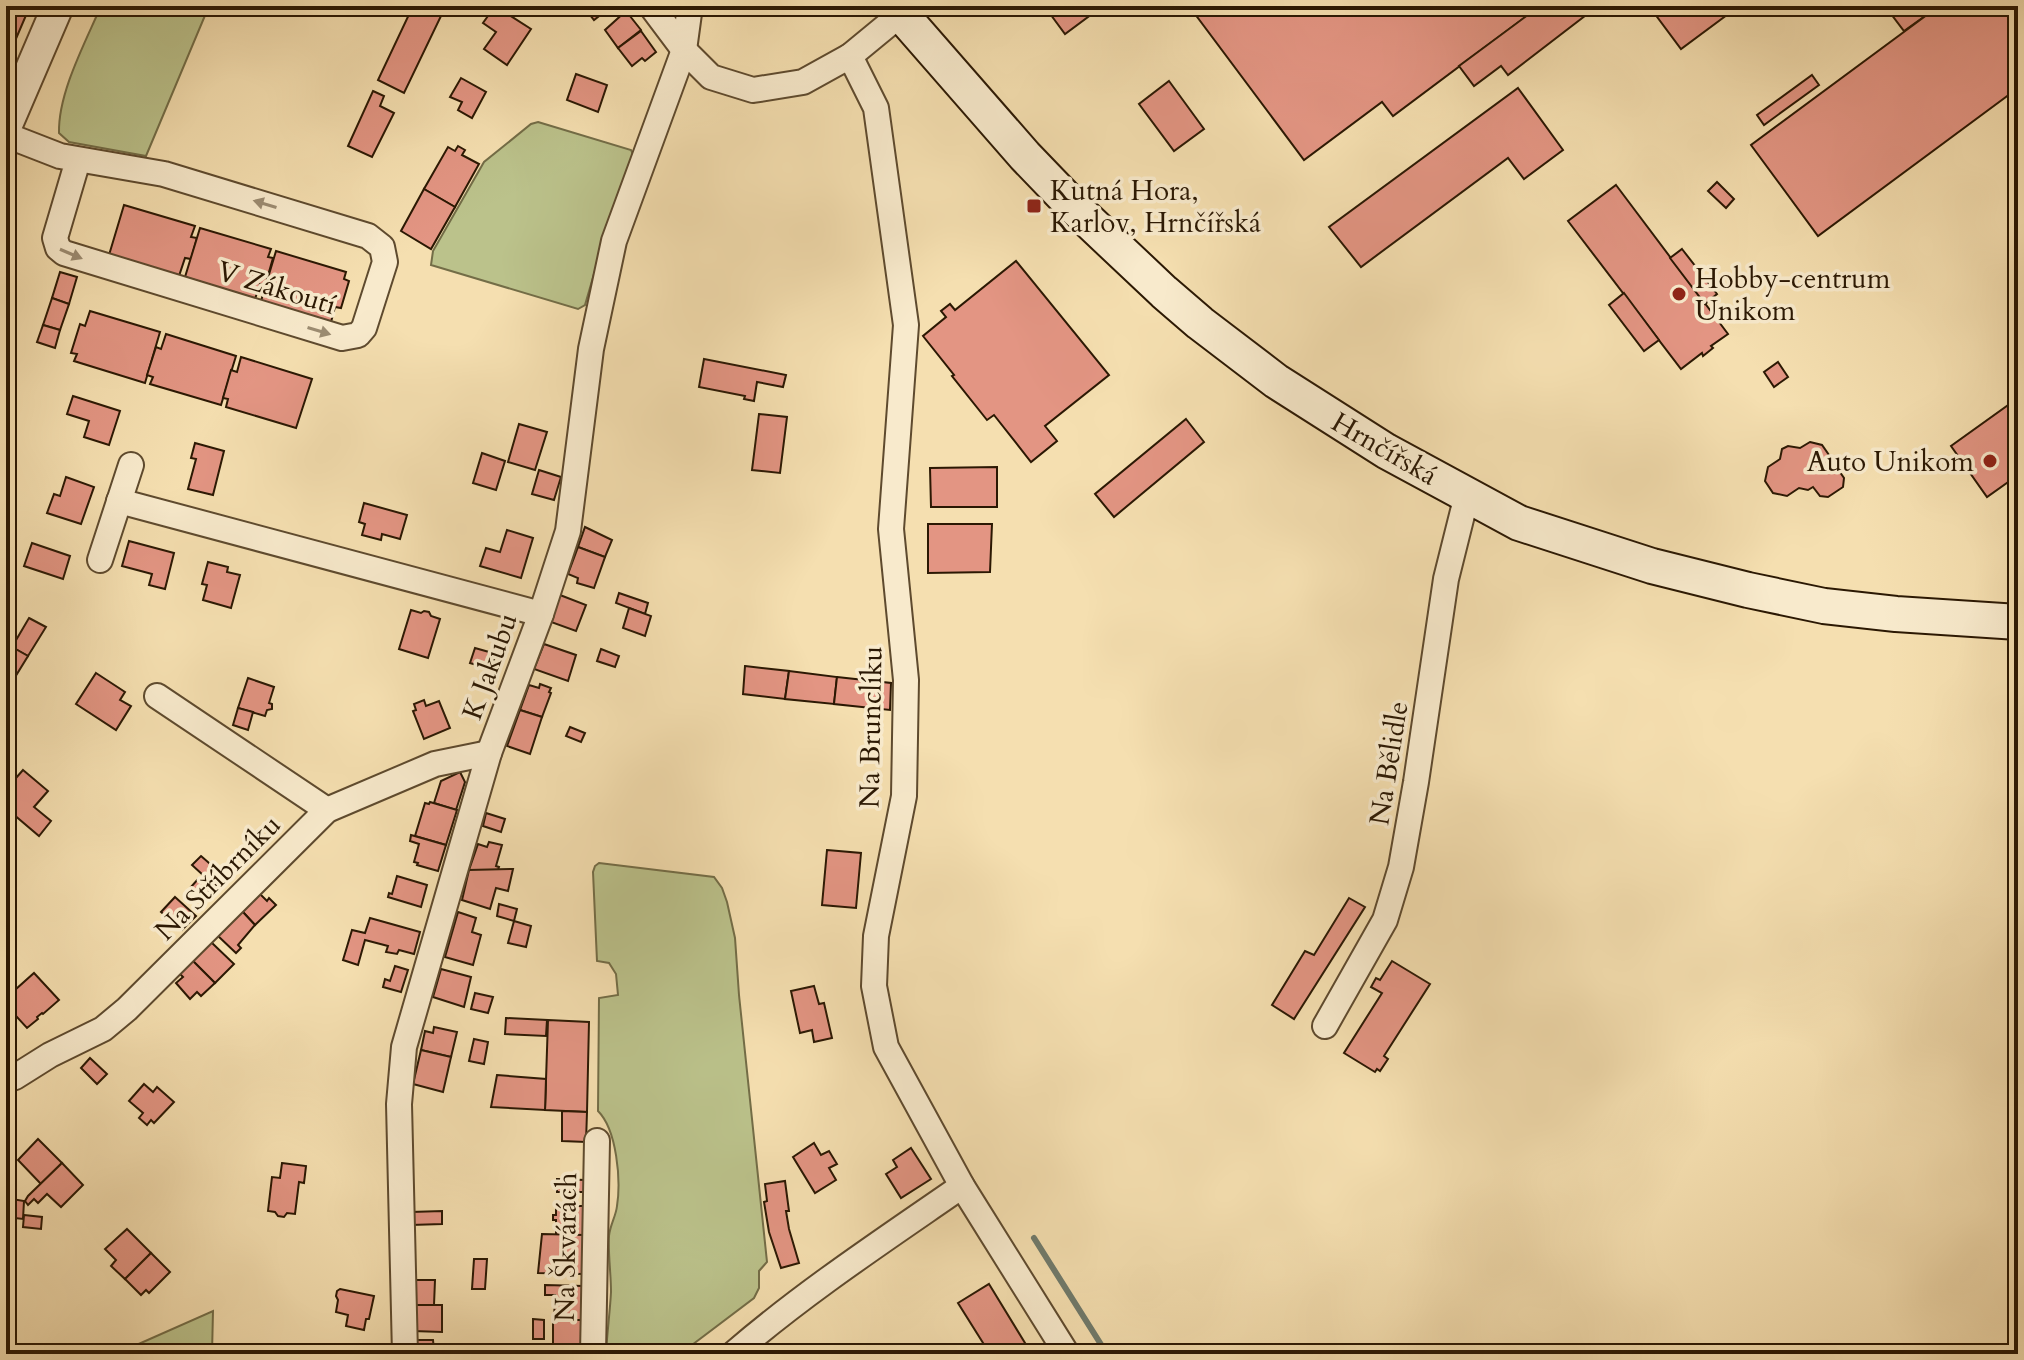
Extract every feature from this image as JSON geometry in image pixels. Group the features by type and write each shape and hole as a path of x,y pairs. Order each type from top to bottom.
{"main road":[{"name":"Hrnčířská","path":"897,10 1025,156 1128,260 1200,323 1276,381 1386,451 1519,523 1652,566 1748,590 1860,611 2018,622"}],"street":[{"path":"6,127 58,6"},
{"path":"651,6 684,50 711,77 753,90 803,82 850,56 897,10"},
{"name":"K Jakubu","path":"405,1354 399,1104 404,1047 489,753 568,531 591,349 614,241 684,50 690,6"},
{"name":"Na Brunclíku","path":"850,56 876,108 906,325 891,529 906,680 904,796 876,936 874,986 886,1047 962,1186 1067,1354"},
{"name":"V Zákoutí","path":"6,135 60,156 164,174 368,236 382,247 385,262 364,328 358,335 342,338 64,253 58,248 55,238 78,160"},
{"path":"100,560 131,465"},
{"name":"Na Bělidle","path":"1325,1026 1385,920 1401,867 1446,579 1467,495"},
{"path":"119,501 541,614"},
{"path":"157,696 327,810"},
{"name":"Na Stříbrníku","path":"6,1080 103,1029 127,1009 327,810 435,764 489,753"},
{"name":"Na Škvárách","path":"593,1354 597,1141"},
{"path":"733,1354 820,1285 962,1186"}],"green space":[{"path":"101,6 209,6 146,156 69,142 59,133 68,85"},
{"path":"538,122 631,150 634,156 612,212 585,305 578,309 431,265 433,251 484,162 531,124"},
{"path":"599,863 714,877 727,902 735,938 767,1262 759,1271 759,1288 754,1298 680,1354 606,1354 611,1292 609,1236 616,1210 618,1183 610,1130 598,1111 599,998 618,995 616,974 609,963 597,961 593,872"},
{"path":"213,1311 212,1354 116,1354"}],"building":[{"path":"6,6 30,6 6,62"},
{"path":"413,6 441,16 404,93 378,80"},
{"path":"495,6 531,29 507,65 484,49 496,32 483,23"},
{"path":"583,6 606,6 608,9 594,20"},
{"path":"1054,6 1092,6 1096,11 1065,34 1048,11"},
{"path":"1189,6 1540,6 1393,116 1382,102 1304,160"},
{"path":"1540,6 1586,6 1590,12 1508,75 1501,66 1474,86 1459,66"},
{"path":"1649,6 1739,6 1681,49"},
{"path":"1885,6 1939,6 1904,31"},
{"path":"1939,6 2018,6 2018,88 1818,236 1751,145"},
{"path":"626,11 641,30 618,48 605,30"},
{"path":"641,31 656,52 632,66 618,48"},
{"path":"576,74 607,85 598,112 567,100"},
{"path":"1812,75 1819,85 1764,125 1757,115"},
{"path":"461,78 486,92 472,118 458,110 462,102 450,97"},
{"path":"1169,81 1204,129 1174,151 1139,104"},
{"path":"1518,88 1563,150 1524,179 1508,158 1361,267 1329,227"},
{"path":"373,91 384,96 380,106 394,113 372,157 348,146"},
{"path":"458,146 465,150 462,155 479,164 455,207 424,189 448,147 455,151"},
{"path":"1717,182 1734,199 1726,208 1708,191"},
{"path":"1616,185 1728,334 1703,356 1702,353 1681,369 1568,221"},
{"path":"424,189 455,207 431,249 401,231"},
{"path":"124,205 195,226 191,237 197,238 191,259 185,258 179,276 109,255"},
{"path":"200,228 271,249 268,257 273,258 265,286 260,284 255,299 185,277"},
{"path":"1682,249 1717,294 1705,304 1670,258"},
{"path":"276,251 346,272 344,279 349,281 341,308 335,307 331,322 261,301"},
{"path":"1016,261 1109,375 1045,426 1057,441 1031,462 994,415 987,420 923,336 946,317 941,311 950,304 955,310"},
{"path":"60,272 77,277 69,304 52,298"},
{"path":"1624,293 1659,340 1644,351 1609,305"},
{"path":"52,298 69,304 60,330 43,325"},
{"path":"90,311 160,332 145,383 74,361 77,354 71,353 80,324 85,326"},
{"path":"43,325 60,330 55,348 37,342"},
{"path":"166,334 236,356 221,405 150,384 153,377 147,375 156,347 161,349"},
{"path":"241,357 312,379 296,428 226,407 228,399 223,398 231,370 237,372"},
{"path":"704,359 786,375 783,387 757,382 754,401 744,399 745,396 699,387"},
{"path":"1778,362 1788,377 1774,387 1764,372"},
{"path":"73,396 120,411 109,445 84,437 89,421 67,414"},
{"name":"Auto Unikom","path":"2018,398 2018,475 1987,497 1951,446"},
{"path":"759,414 787,417 780,473 752,470"},
{"path":"1186,419 1204,442 1114,517 1095,494"},
{"path":"519,424 547,432 535,470 508,462"},
{"path":"1810,442 1822,445 1829,455 1828,463 1837,468 1844,478 1843,487 1828,497 1820,496 1813,487 1808,490 1799,488 1787,496 1773,493 1765,481 1768,467 1780,459 1782,449 1788,446 1800,448"},
{"path":"195,443 224,451 213,495 188,489 196,459 191,458"},
{"path":"482,453 505,461 496,490 473,483"},
{"path":"997,467 997,507 931,507 930,468"},
{"path":"539,470 561,477 554,500 532,494"},
{"path":"66,477 94,487 81,524 47,513 54,494 60,496"},
{"path":"364,503 407,515 400,539 382,534 381,540 362,535 365,524 359,522"},
{"path":"928,524 992,524 990,572 928,573"},
{"path":"585,527 612,540 605,557 578,547"},
{"path":"507,530 533,538 521,578 480,566 486,548 500,552"},
{"path":"129,541 174,553 165,589 149,585 152,574 122,566"},
{"path":"32,543 70,556 63,579 24,566"},
{"path":"578,547 605,557 594,588 577,583 578,578 568,574"},
{"path":"208,562 228,567 227,572 240,575 231,608 203,600 207,585 202,584"},
{"path":"619,593 648,603 645,614 616,603"},
{"path":"560,595 586,605 576,631 551,622"},
{"path":"629,608 651,616 645,636 623,628"},
{"path":"411,610 429,612 440,619 428,658 399,649"},
{"path":"29,618 46,627 28,656 12,647"},
{"path":"544,644 576,655 568,681 534,669"},
{"path":"12,647 28,656 12,682 6,678 6,656"},
{"path":"475,648 496,654 491,669 470,663"},
{"path":"601,649 619,656 615,667 597,661"},
{"path":"745,666 789,671 785,699 743,694"},
{"path":"789,671 837,677 834,704 785,699"},
{"path":"96,673 125,692 120,700 131,706 116,730 76,704"},
{"path":"837,677 891,683 890,710 834,704"},
{"path":"248,678 274,687 269,703 272,709 267,710 265,716 238,708"},
{"path":"540,684 551,688 542,717 520,710 529,685 539,688"},
{"path":"424,700 426,706 439,701 450,728 424,739 413,711 416,710 414,704"},
{"path":"238,708 253,712 248,730 233,725"},
{"path":"520,710 542,717 530,754 507,746"},
{"path":"570,727 585,733 581,742 566,736"},
{"path":"23,770 48,791 34,807 51,821 39,836 6,808 6,783"},
{"path":"460,772 465,782 456,810 434,803 441,781"},
{"path":"425,803 457,810 446,845 415,836"},
{"path":"486,813 505,819 501,832 483,826"},
{"path":"411,835 446,845 438,871 414,862 419,844 410,841"},
{"path":"489,842 502,845 496,866 498,870 469,870 478,844 487,847"},
{"path":"827,850 861,853 856,908 822,905"},
{"path":"201,856 224,876 215,886 192,865"},
{"path":"513,869 508,891 496,888 490,909 462,900 469,870"},
{"path":"397,876 427,885 421,907 388,897 389,893 392,894"},
{"path":"198,879 211,889 204,898 191,887"},
{"path":"260,894 276,905 255,925 242,911"},
{"path":"175,897 196,916 182,930 161,912"},
{"path":"1349,898 1365,907 1294,1019 1272,1005 1305,951 1314,955"},
{"path":"499,904 517,909 514,921 497,916"},
{"path":"242,911 255,925 238,945 241,948 236,953 217,935"},
{"path":"458,912 476,918 472,932 481,935 473,965 445,957"},
{"path":"370,918 420,932 414,954 399,950 397,954 386,952 388,946 365,940 358,965 343,960 352,930 365,933"},
{"path":"514,921 531,926 526,947 508,943"},
{"path":"211,942 234,964 215,983 192,960"},
{"path":"192,960 215,983 201,996 197,992 190,999 176,983 183,977 179,973"},
{"path":"1392,961 1430,984 1384,1056 1388,1059 1380,1071 1377,1069 1375,1072 1344,1053 1382,993 1371,987 1376,978 1380,980"},
{"path":"395,966 408,970 401,992 383,987 385,979 390,981"},
{"path":"441,969 471,977 464,1007 433,997"},
{"path":"34,973 59,1000 27,1028 6,1005 6,998"},
{"path":"814,986 819,1004 824,1003 832,1038 814,1042 812,1030 800,1033 791,991"},
{"path":"475,993 493,997 488,1013 471,1009"},
{"path":"506,1018 547,1020 546,1036 505,1034"},
{"path":"548,1020 589,1022 587,1112 545,1110"},
{"path":"434,1027 457,1032 451,1057 421,1050 425,1031 433,1033"},
{"path":"474,1039 488,1042 484,1064 469,1061"},
{"path":"421,1050 451,1057 443,1092 413,1084"},
{"path":"90,1058 107,1074 97,1084 81,1068"},
{"path":"497,1075 546,1079 545,1110 491,1107"},
{"path":"144,1084 153,1092 157,1087 174,1102 154,1123 151,1120 147,1125 139,1118 143,1113 129,1101"},
{"path":"562,1111 587,1112 586,1142 562,1141"},
{"path":"38,1139 62,1163 41,1184 18,1160"},
{"path":"814,1143 821,1155 829,1151 837,1164 829,1168 836,1180 815,1193 793,1157"},
{"path":"911,1148 931,1179 901,1198 886,1174 897,1167 893,1160"},
{"path":"62,1163 83,1185 61,1207 47,1194 38,1203 34,1199 28,1205 25,1201 28,1196"},
{"path":"282,1163 306,1166 304,1183 299,1182 295,1214 287,1213 284,1217 268,1211 272,1177 280,1178"},
{"path":"557,1179 585,1180 584,1192 557,1192"},
{"path":"785,1181 789,1229 799,1263 781,1268 769,1232 764,1202 767,1201 765,1184"},
{"path":"6,1198 24,1201 23,1219 6,1217"},
{"path":"556,1206 585,1206 584,1235 556,1235 553,1215 556,1215"},
{"path":"442,1211 442,1224 411,1225 411,1212"},
{"path":"24,1215 42,1217 41,1229 23,1227"},
{"path":"127,1229 151,1253 125,1279 111,1266 116,1260 105,1249"},
{"path":"542,1234 584,1235 583,1274 538,1273"},
{"path":"151,1253 170,1272 149,1293 146,1290 141,1295 125,1279"},
{"path":"474,1259 487,1259 485,1289 472,1289"},
{"path":"414,1280 435,1280 434,1305 414,1305"},
{"path":"989,1284 1025,1343 1008,1354 990,1354 958,1303"},
{"path":"545,1285 583,1286 582,1320 554,1320 555,1295 545,1295"},
{"path":"340,1289 374,1296 364,1330 346,1326 348,1315 336,1312 336,1296"},
{"path":"414,1305 442,1305 442,1332 413,1331"},
{"path":"533,1319 544,1320 544,1339 533,1339"},
{"path":"553,1320 582,1320 582,1354 563,1354 563,1349 553,1349"},
{"path":"413,1340 433,1340 434,1350 413,1354"},
{"path":"322,1346 334,1346 334,1349 341,1349 342,1354 314,1354 314,1349 322,1349"}],"waterway":[{"path":"1034,1238 1107,1354"}],"place":[{"name":"Kutná Hora, Karlov, Hrnčířská","path":"1034,206"},
{"name":"Hobby-centrum Unikom","path":"1679,294"},
{"name":"Auto Unikom","path":"1990,461"}]}
